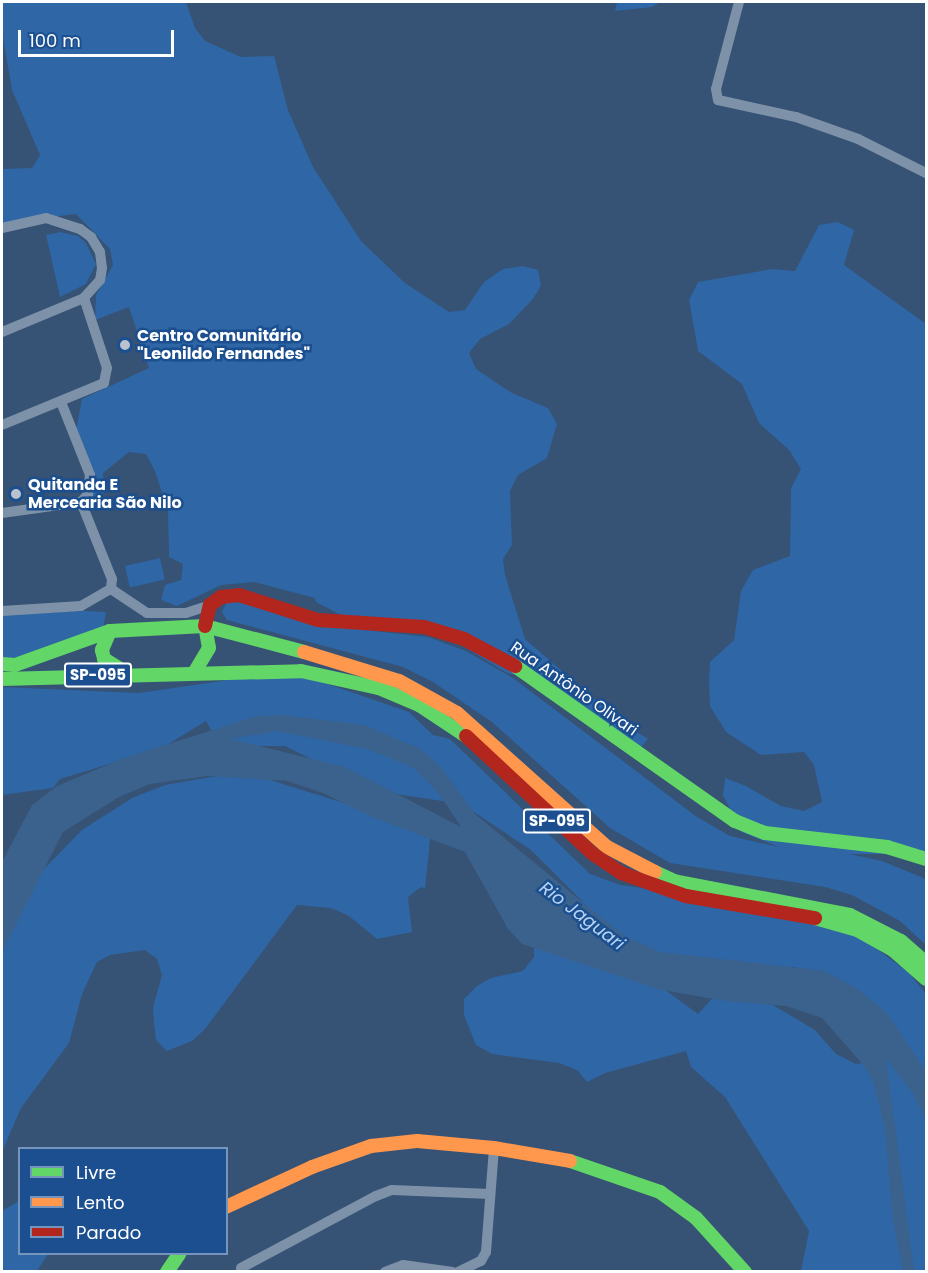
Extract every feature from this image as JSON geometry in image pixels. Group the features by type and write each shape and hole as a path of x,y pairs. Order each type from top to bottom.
{"main road":[{"name":"Rua Antônio Olivari","path":"210,605 220,597 239,595 318,620 424,627 464,639 509,662 735,821 765,833 886,847 927,859"},
{"path":"194,673 209,648 206,626 210,605"},
{"name":"SP-095","path":"2,664 15,665 110,631 149,627 206,626 364,668 430,697 483,733 607,847 634,863 674,880 850,915 884,930 927,963"},
{"path":"110,631 102,650 104,659 127,673"},
{"name":"SP-095","path":"2,679 127,673 301,671 338,676 419,705 465,735 593,854 621,873 686,896 826,920 857,930 893,950 927,979"},
{"path":"228,1206 312,1167 370,1146 417,1142 494,1148 562,1159 613,1173 660,1192 696,1218 745,1272"},
{"path":"167,1272 178,1255"}],"street":[{"path":"739,2 716,95 723,102 782,113 858,139 927,173"},
{"path":"2,228 46,218 80,229 91,237 100,252 102,268 100,280 84,298 2,332"},
{"path":"2,425 104,384 106,368 84,298"},
{"path":"2,513 81,502 88,494 90,475 61,402"},
{"path":"81,502 112,579 111,589"},
{"path":"111,589 147,613 186,613 210,605"},
{"path":"2,611 81,606 111,589"},
{"path":"458,1272 481,1261 486,1252 494,1148"},
{"path":"241,1268 376,1196 392,1190 490,1194"},
{"path":"385,1272 403,1265 453,1272"}],"shaded area":[{"path":"2,2 186,2 195,28 205,41 241,57 274,56 288,110 313,167 361,241 405,283 449,312 465,310 484,282 503,269 523,266 538,270 541,286 532,300 509,324 480,339 469,353 476,369 512,393 548,408 557,424 547,458 518,475 510,491 512,545 503,559 505,575 525,639 620,721 648,739 637,752 525,678 507,673 448,637 345,617 316,602 315,598 254,582 221,585 177,606 161,600 165,585 181,580 183,564 169,557 168,511 155,471 146,454 129,452 103,473 104,493 88,498 95,478 76,430 82,399 149,368 129,307 95,320 96,295 113,265 110,249 76,214 2,223 2,169 32,168 40,155 12,90 2,31"},
{"path":"617,2 660,2 652,7 615,11"},
{"path":"838,222 854,230 844,265 926,324 926,866 906,854 849,854 882,861 926,879 926,945 900,921 852,895 825,887 670,863 610,828 492,722 433,682 403,667 227,620 222,612 229,597 311,624 428,637 466,651 513,678 697,817 730,836 779,847 741,832 723,795 725,778 746,786 781,806 804,811 822,802 814,765 804,752 761,755 726,732 710,706 710,662 734,640 741,591 753,570 790,556 791,488 801,469 789,450 759,423 742,384 698,351 689,300 698,282 772,269 795,271 819,225"},
{"path":"60,232 78,236 86,243 96,264 86,284 60,297 46,235"},
{"path":"160,558 165,579 130,588 125,566"},
{"path":"106,612 103,629 46,652 2,660 2,615"},
{"path":"290,671 409,712 433,735 450,739 590,874 621,885 753,905 845,932 869,943 909,973 926,994 926,1271 801,1271 809,1231 725,1097 691,1067 686,1051 605,1073 587,1082 577,1070 559,1063 492,1054 476,1045 464,1015 464,999 477,986 491,978 523,971 534,957 534,940 664,989 698,1014 718,992 761,998 815,1030 836,1054 856,1064 888,1059 819,971 792,967 744,971 650,952 606,925 531,850 462,804 376,791 285,746 247,746 214,736 206,721 162,748 60,779 53,788 2,795 2,687 139,693"},
{"path":"234,773 251,774 431,830 425,889 421,887 408,897 412,932 377,939 349,916 331,908 297,905 205,1029 192,1041 167,1051 156,1040 154,1023 153,1007 162,975 157,959 145,950 110,955 97,962 82,994 69,1043 21,1108 2,1152 2,951 37,876 82,830 132,798 165,785"},
{"path":"18,1202 18,1255 47,1255 37,1271 2,1271 2,1211"}],"water":[{"name":"Rio Jaguari","path":"282,715 364,725 420,749 439,765 475,814 624,936 660,952 824,971 856,988 887,1013 926,1072 926,1121 913,1093 886,1059 914,1271 903,1271 893,1220 885,1130 874,1084 865,1067 822,1018 786,1006 726,1001 661,990 522,944 508,929 465,852 372,817 323,793 287,781 208,776 150,784 119,797 63,832 2,952 2,862 32,805 57,786 124,758 257,716","holes":["277,731 368,749 414,768 440,795 461,827 345,767 230,739"]}],"traffic: fast":[{"path":"2,664 15,665 110,631 205,626 304,652"},
{"path":"194,673 209,648 205,626"},
{"path":"110,631 102,650 104,659 126,673"},
{"path":"515,666 735,821 765,833 887,847 926,859"},
{"path":"2,679 301,671 379,688 419,705 466,736"},
{"path":"655,872 674,881 850,915 901,941 926,963"},
{"path":"815,918 857,930 893,950 926,979"},
{"path":"570,1161 660,1192 696,1218 745,1272"},
{"path":"167,1272 178,1255"}],"traffic: slow":[{"path":"304,652 399,681 457,713 607,847 655,872"},
{"path":"228,1206 312,1167 371,1146 417,1141 494,1148 570,1161"}],"traffic: jam":[{"path":"205,626 210,605 221,597 239,595 318,620 424,627 464,639 515,666"},
{"path":"466,736 593,854 621,873 686,896 815,918"}],"place":[{"name":"Centro Comunitário \"Leonildo Fernandes\"","path":"125,345"},
{"name":"Quitanda E Mercearia São Nilo","path":"16,494"}]}
